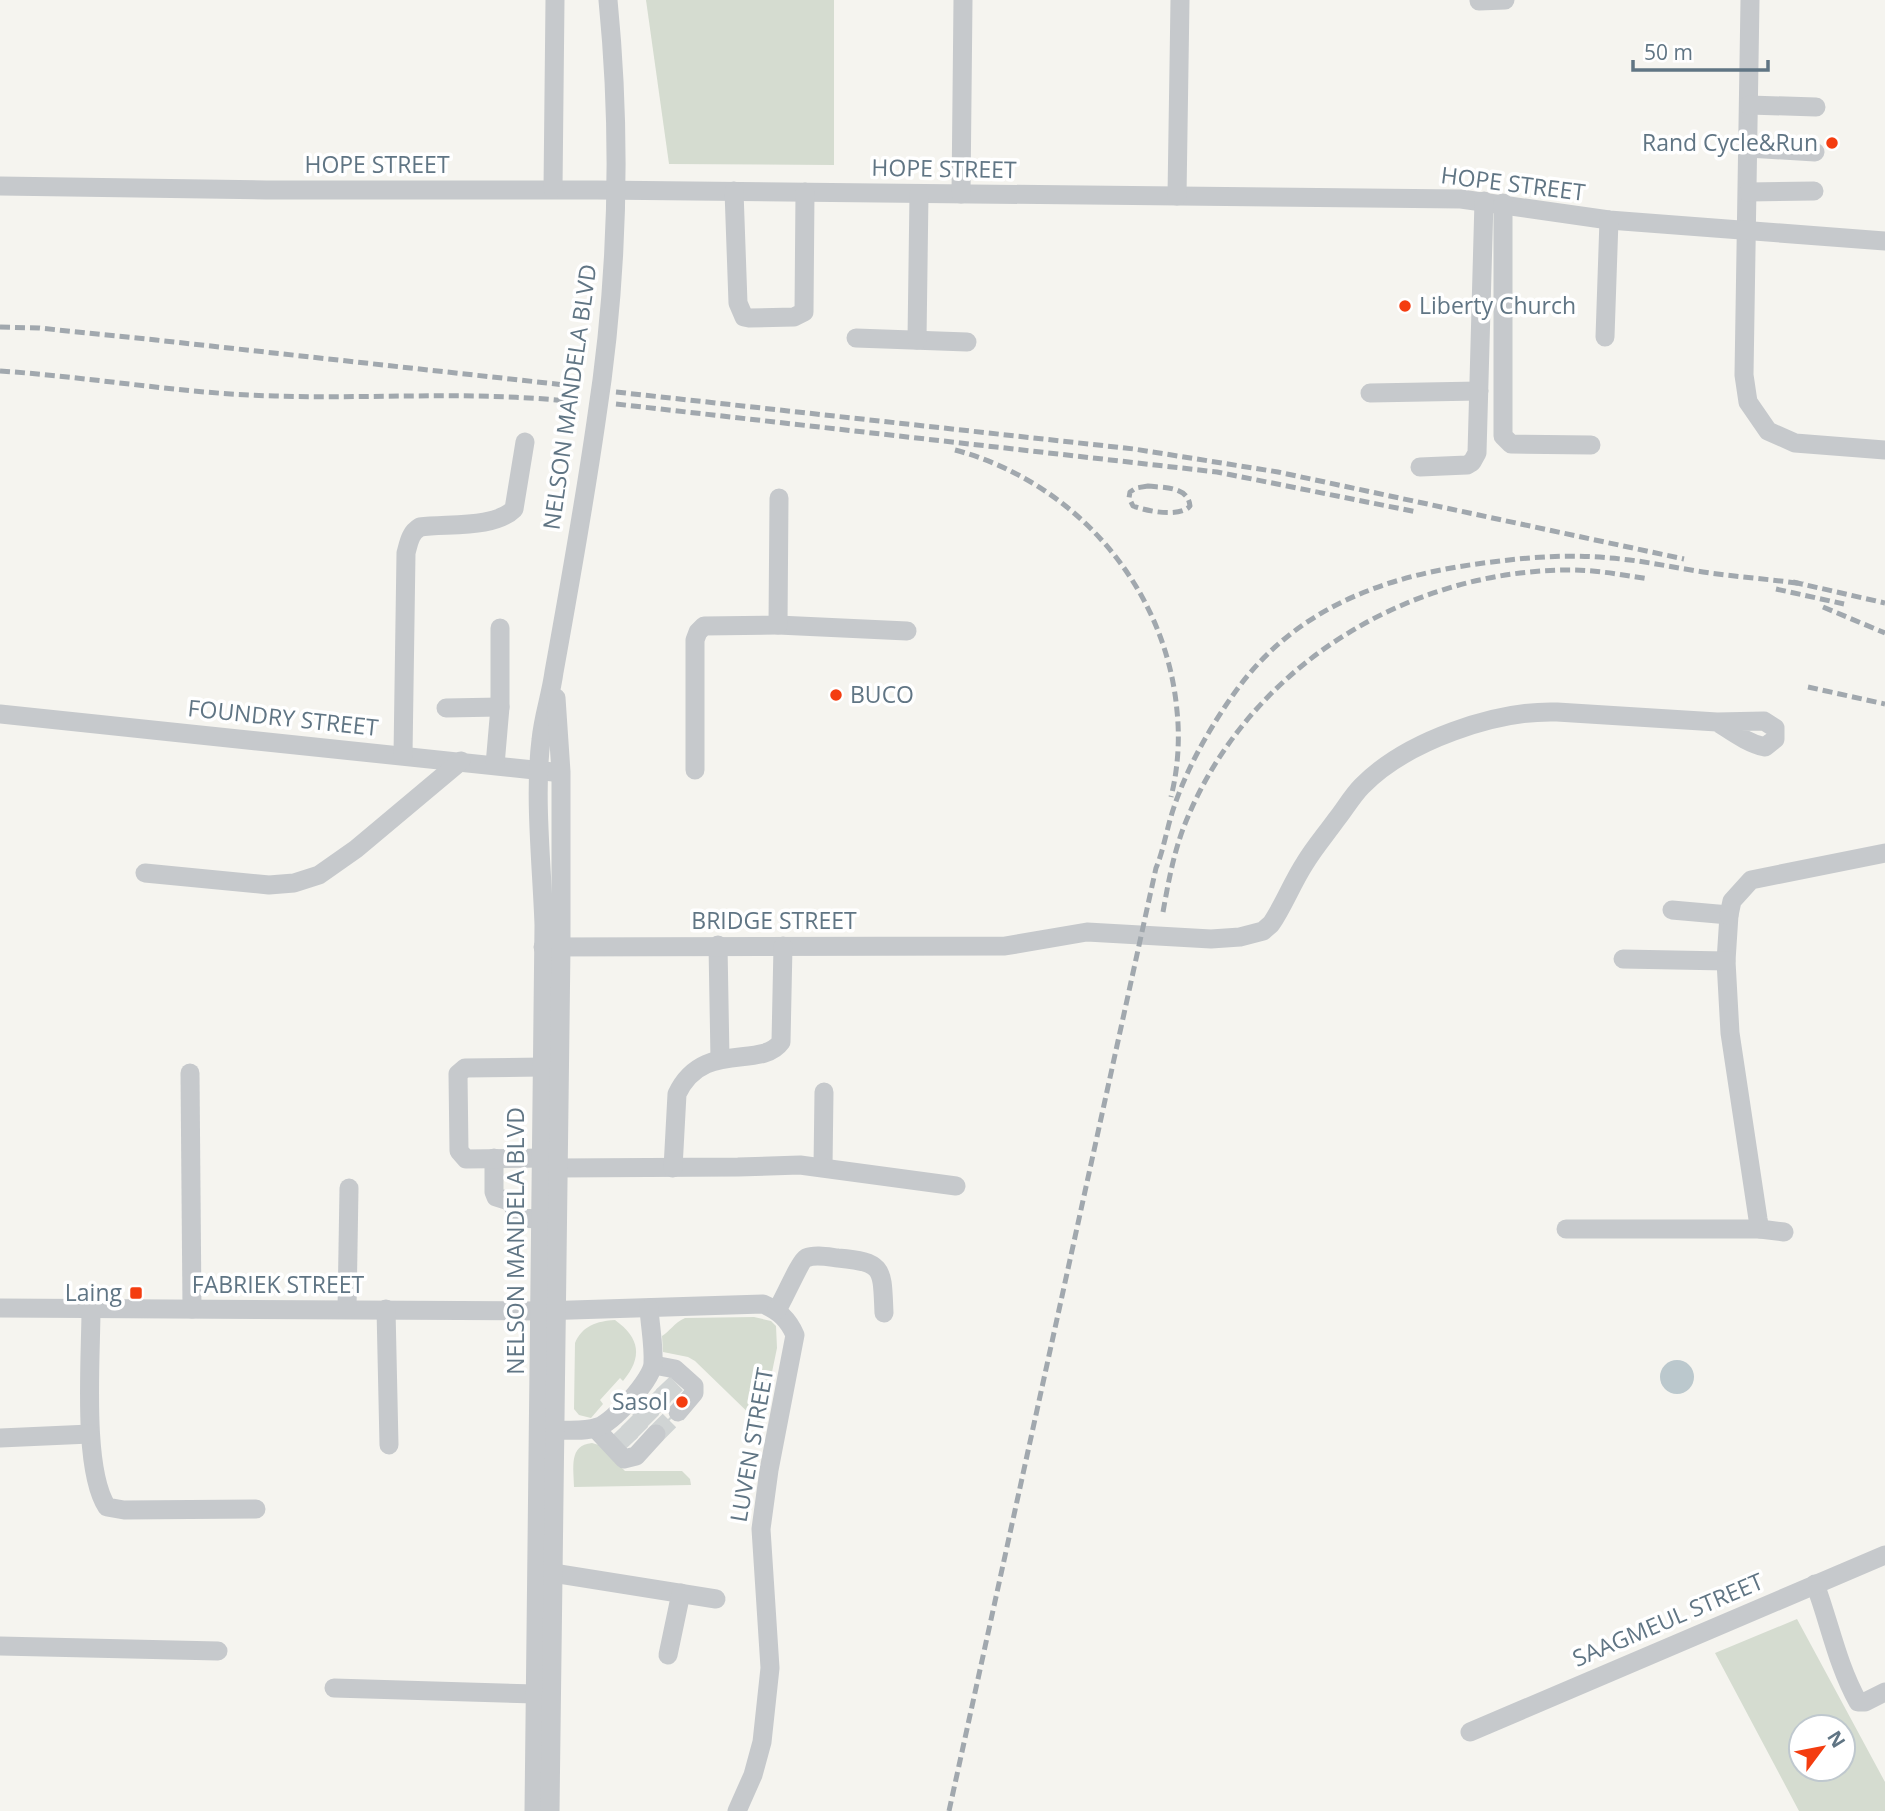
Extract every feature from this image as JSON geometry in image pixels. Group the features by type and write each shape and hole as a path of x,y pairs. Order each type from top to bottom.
{"street":[{"path":"553,189 555,0"},
{"name":"NELSON MANDELA BLVD","path":"534,1811 535,1694 548,1311 552,947 540,771 541,740 596,424 611,309 618,177 615,72 608,0"},
{"path":"961,194 962,0"},
{"path":"1177,196 1180,0"},
{"path":"1479,1 1506,0"},
{"path":"1750,0 1744,375 1748,402 1768,431 1795,443 1885,450"},
{"path":"1749,105 1816,107"},
{"path":"1748,148 1815,152"},
{"name":"HOPE STREET","path":"0,186 265,190 553,189 1494,202 1609,220 1885,241"},
{"path":"734,191 738,303 744,317 749,318 794,317 804,312 805,192"},
{"path":"1748,192 1814,191"},
{"path":"917,340 919,194"},
{"path":"1420,467 1467,465 1476,458 1494,202"},
{"path":"1494,202 1503,436 1511,444 1591,444"},
{"path":"1605,337 1609,220"},
{"path":"856,338 967,342"},
{"path":"1370,393 1479,391"},
{"path":"403,755 406,553 409,539 414,530 420,527 473,523 508,515 514,509 525,442"},
{"path":"778,625 779,498"},
{"path":"695,770 695,640 704,626 778,625 907,631"},
{"path":"495,765 500,707 500,628"},
{"name":"NELSON MANDELA BLVD","path":"550,1811 554,1430 540,1219 549,1163 542,1067 552,947 561,772 555,665"},
{"path":"446,708 500,707"},
{"name":"BRIDGE STREET","path":"552,947 1005,946 1087,932 1211,939 1251,935 1263,931 1276,917 1304,864 1361,786 1376,773 1416,749 1485,719 1531,711 1717,722"},
{"name":"FOUNDRY STREET","path":"0,714 561,772"},
{"path":"145,873 269,885 294,883 319,875 356,849 461,761"},
{"path":"1760,1229 1730,1033 1726,961 1732,901 1751,880 1885,853"},
{"path":"1672,910 1730,915"},
{"path":"718,945 720,1059"},
{"path":"673,1168 677,1094 682,1084 696,1071 720,1059 767,1054 780,1045 783,946"},
{"path":"1623,959 1726,961"},
{"path":"542,1067 465,1068 458,1074 459,1151 466,1158 673,1168 800,1165 956,1186"},
{"path":"190,1073 192,1309"},
{"path":"823,1167 824,1092"},
{"path":"494,1158 496,1197 512,1202 517,1219 540,1219"},
{"path":"347,1309 349,1188"},
{"path":"1566,1229 1760,1229 1784,1232"},
{"path":"548,1311 595,1307 763,1304 777,1310 789,1291 800,1264 806,1258 817,1256 864,1261 873,1265 883,1282 884,1313"},
{"name":"FABRIEK STREET","path":"0,1308 548,1311"},
{"path":"636,1413 649,1308"},
{"path":"92,1309 90,1434 100,1497 107,1507 124,1510 256,1509"},
{"path":"386,1309 389,1445"},
{"name":"LUVEN STREET","path":"737,1811 753,1776 762,1742 770,1668 761,1529 769,1470 795,1335 790,1323 777,1310"},
{"path":"554,1430 636,1413 675,1369 694,1386 694,1393 680,1405"},
{"path":"0,1438 90,1434"},
{"name":"SAAGMEUL STREET","path":"1470,1732 1885,1555"},
{"path":"553,1573 716,1599"},
{"path":"1815,1584 1825,1609 1843,1675 1858,1702 1865,1702 1885,1692"},
{"path":"668,1655 681,1593"},
{"path":"0,1646 218,1651"},
{"path":"334,1688 535,1694"}],"shaded area":[{"path":"646,0 834,0 834,165 669,164"},
{"path":"754,1317 771,1321 776,1326 777,1348 761,1425 695,1361 663,1352 662,1336 685,1318"},
{"path":"615,1320 634,1341 634,1364 623,1381 620,1378 600,1400 603,1404 591,1418 579,1415 574,1409 575,1343 582,1332 591,1326"},
{"path":"1677,1360 1689,1365 1694,1377 1689,1389 1677,1394 1665,1389 1660,1377 1665,1365"},
{"path":"592,1443 599,1445 625,1471 682,1471 690,1479 691,1485 574,1487 573,1466 576,1453 579,1448"},
{"path":"1797,1619 1848,1713 1787,1713 1787,1783 1857,1783 1857,1730 1885,1782 1885,1811 1799,1811 1715,1653"}],"tunnel":[{"path":"663,1383 678,1399"},
{"path":"651,1395 673,1417"},
{"path":"639,1408 660,1429"},
{"path":"656,1434 678,1412"},
{"path":"628,1420 642,1434"},
{"path":"618,1430 631,1444"}],"railway":[{"path":"0,327 39,328 156,340 574,386"},
{"path":"0,371 241,395 494,396 567,401"},
{"path":"616,392 1134,449 1278,472 1684,559"},
{"path":"616,404 1217,472 1417,512"},
{"path":"955,450 999,465 1039,487 1075,514 1107,546 1134,582 1155,622 1169,665 1177,711 1177,765 1171,797"},
{"path":"1148,486 1180,491 1188,499 1190,506 1171,513 1133,506 1129,498 1130,492 1148,486"},
{"path":"949,1811 1156,868 1185,778 1207,735 1233,695 1258,664 1285,638 1315,617 1347,600 1417,575 1492,562 1565,556 1632,560 1715,574 1803,584"},
{"path":"1163,912 1179,839 1210,773 1245,722 1288,678 1337,640 1390,610 1448,588 1508,575 1580,570 1649,579"},
{"path":"1793,582 1885,603"},
{"path":"1776,589 1844,604"},
{"path":"1823,607 1885,633"},
{"path":"1808,687 1885,704"}],"place":[{"name":"Rand Cycle&Run","path":"1832,143"},
{"name":"Liberty Church","path":"1405,306"},
{"name":"BUCO","path":"836,695"},
{"name":"Laing","path":"136,1293"},
{"name":"Sasol","path":"682,1402"}]}
